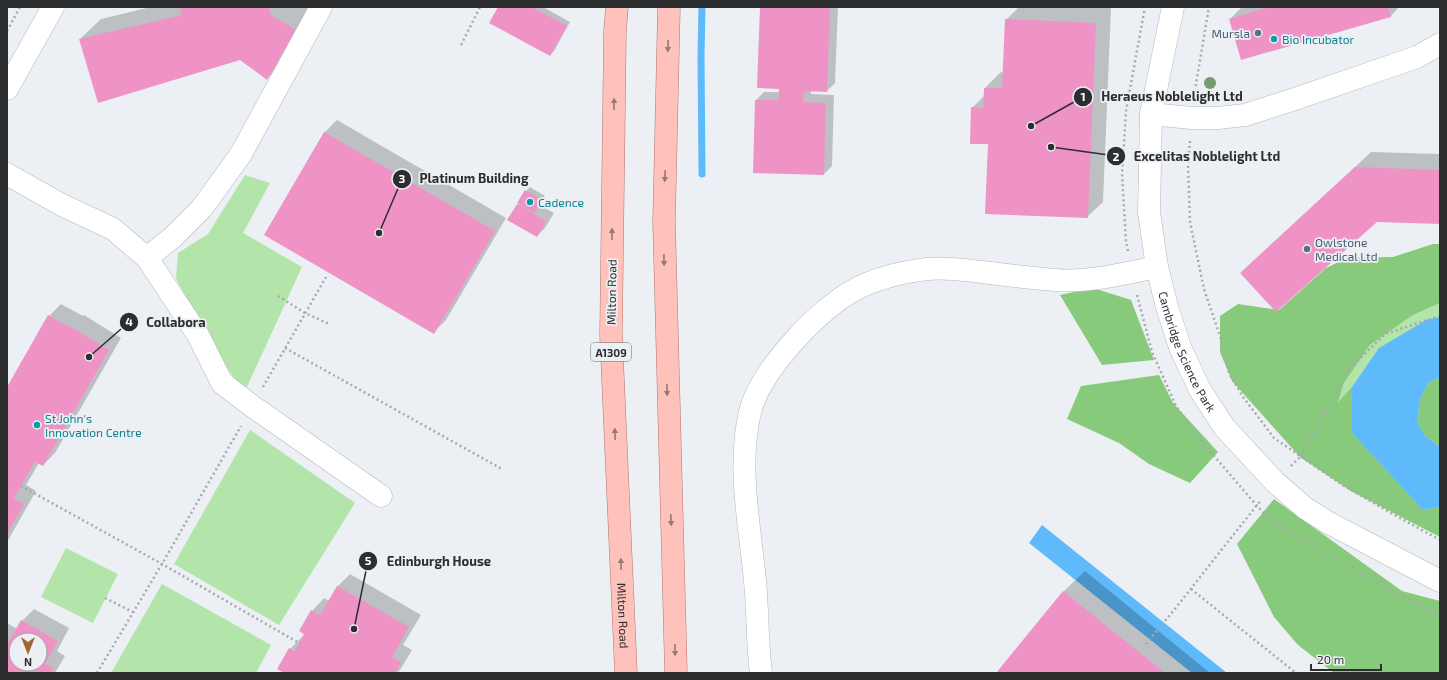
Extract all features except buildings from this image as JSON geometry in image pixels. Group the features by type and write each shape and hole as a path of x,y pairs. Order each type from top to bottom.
{"main road":[{"name":"Milton Road","path":"616,7 611,335 626,673"},
{"path":"670,7 664,221 676,673"}],"street":[{"path":"7,89 54,7"},
{"path":"147,258 173,237 202,208 240,154 321,7"},
{"name":"Cambridge Science Park","path":"1172,7 1151,114 1149,212 1157,267 1167,307 1180,346 1200,390 1224,427 1275,482 1305,508 1328,522 1440,581"},
{"path":"1151,114 1191,118 1218,118 1245,115 1417,57 1440,44"},
{"path":"7,174 60,204 112,228 147,258 198,335 222,383 252,406 381,496"},
{"path":"761,673 756,584 744,456 750,410 760,389 792,343 831,304 856,289 880,279 926,269 948,268 1058,280 1084,279 1157,267"}],"path":[{"path":"7,30 20,7"},
{"path":"461,45 480,7"},
{"path":"1208,7 1191,118 1188,165 1190,222 1204,289 1224,348 1229,372 1243,397 1274,438 1341,484 1440,540"},
{"path":"278,296 305,313 329,324"},
{"path":"1146,644 1275,482 1300,457 1348,370 1385,334 1440,316"},
{"path":"285,348 502,469"},
{"path":"21,486 162,564 299,643"},
{"path":"97,673 162,564"},
{"path":"1191,589 1296,673"},
{"path":"105,598 133,612"}],"green space":[{"path":"245,175 270,183 243,233 302,267 245,391 222,362 176,279 178,253 208,234"},
{"path":"1433,244 1440,244 1440,303 1413,315 1370,345 1344,383 1338,402 1352,387 1352,433 1423,510 1440,507 1440,537 1351,491 1300,457 1232,381 1220,352 1220,316 1238,304 1279,310 1326,268 1347,258 1393,257"},
{"path":"1093,288 1131,300 1154,360 1102,365 1060,295"},
{"path":"1440,303 1440,317 1428,319 1423,510 1440,507 1440,537 1351,491 1300,457 1336,409 1344,383 1370,345 1413,315"},
{"path":"1159,375 1173,403 1218,452 1190,483 1149,464 1119,443 1067,419 1081,386"},
{"path":"1440,377 1440,447 1425,436 1418,424 1419,401 1428,383"},
{"path":"250,430 355,503 279,625 174,564"},
{"path":"1274,499 1402,591 1440,601 1440,673 1334,673 1298,645 1274,617 1237,544"},
{"path":"66,548 118,574 93,623 41,597"},
{"path":"162,584 271,645 256,673 111,673"}],"water":[{"path":"1440,317 1440,377 1428,383 1419,401 1418,424 1425,436 1440,447 1440,507 1423,510 1352,433 1352,387 1379,348 1428,319"},
{"path":"1042,525 1227,673 1192,673 1029,543"}],"waterway":[{"path":"702,7 702,174"}],"place":[{"name":"Mursla","path":"1258,33"},
{"name":"Bio Incubator","path":"1274,39"},
{"name":"Heraeus Noblelight Ltd","path":"1031,126"},
{"name":"Excelitas Noblelight Ltd","path":"1051,147"},
{"name":"Cadence","path":"530,202"},
{"name":"Platinum Building","path":"379,233"},
{"name":"Owlstone Medical Ltd","path":"1307,249"},
{"name":"Collabora","path":"89,357"},
{"name":"St John's Innovation Centre","path":"37,425"},
{"name":"Edinburgh House","path":"354,629"}]}
